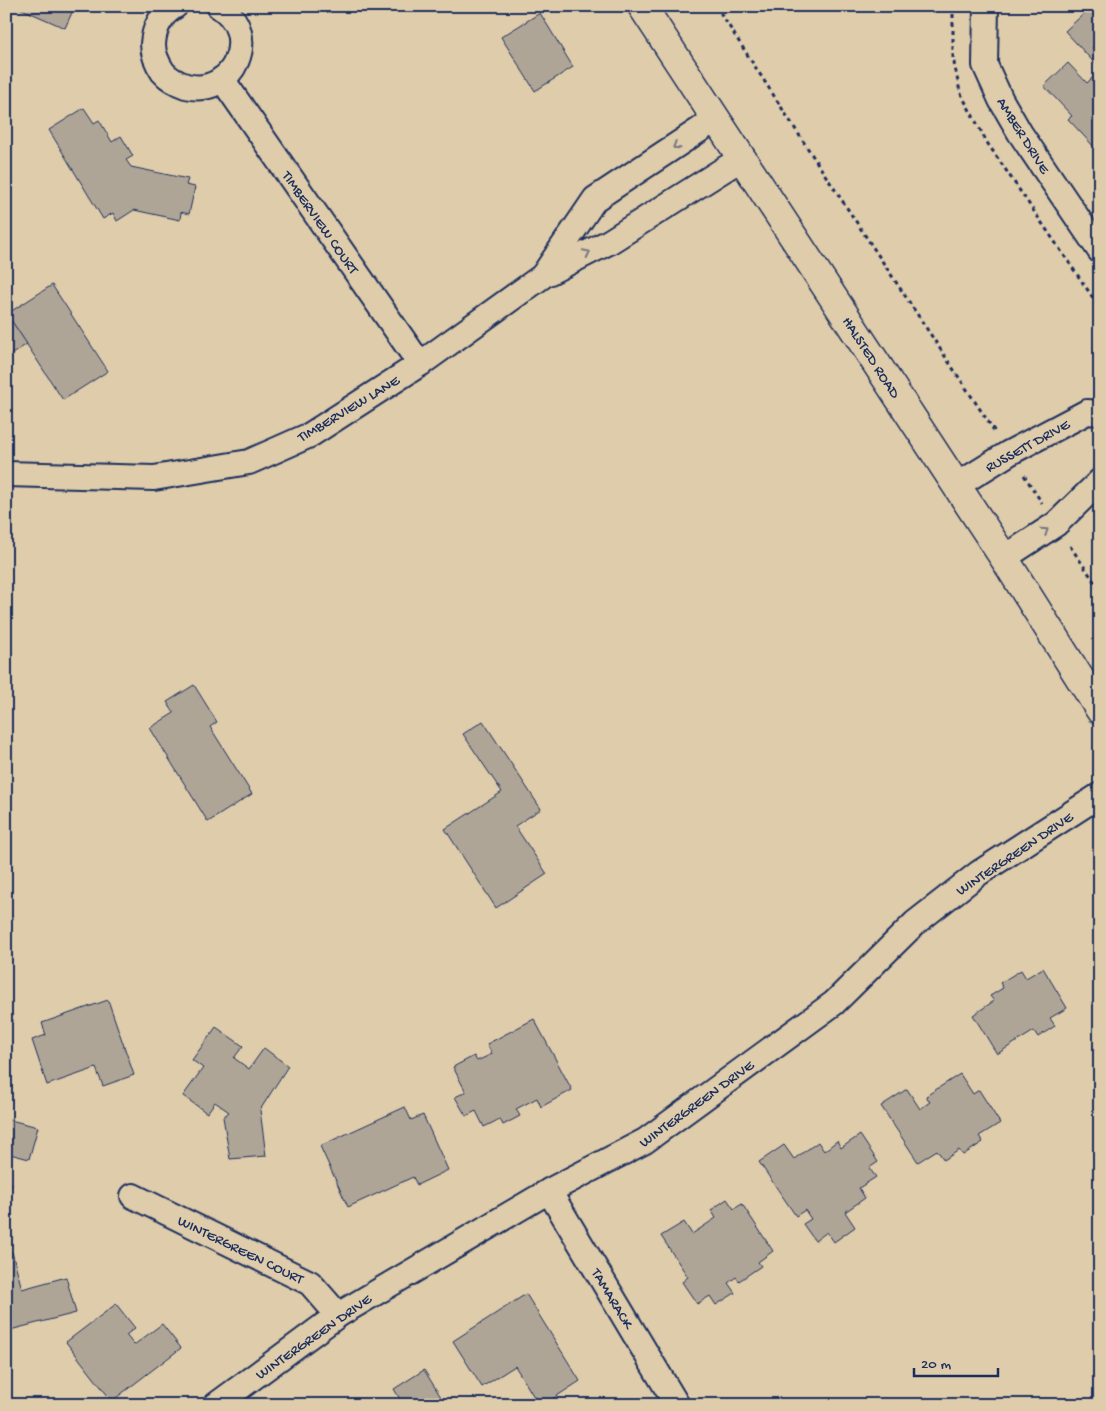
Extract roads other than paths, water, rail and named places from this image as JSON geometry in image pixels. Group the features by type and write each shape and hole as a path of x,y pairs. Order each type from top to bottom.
{"street":[{"path":"175,6 160,20 154,34 153,49 157,63 166,76 179,84 194,88 209,86 222,79 232,71 238,60 241,48 240,35 236,23 219,6"},
{"name":"HALSTED ROAD","path":"642,6 1004,558 1100,710"},
{"name":"AMBER DRIVE","path":"986,6 985,65 1001,100 1020,133 1100,252"},
{"name":"TIMBERVIEW COURT","path":"222,79 420,364"},
{"name":"TIMBERVIEW LANE","path":"544,275 595,199 716,119"},
{"name":"TIMBERVIEW LANE","path":"6,474 154,478 249,462 310,434 420,364 544,275 609,242 742,158"},
{"name":"RUSSETT DRIVE","path":"956,486 1009,453 1087,412 1100,413"},
{"path":"1004,558 1056,524 1100,481"},
{"name":"WINTERGREEN DRIVE","path":"216,1405 338,1315 549,1191 645,1141 834,1003 915,923 979,873 1100,795"},
{"name":"TAMARACK","path":"549,1191 677,1405"},
{"name":"WINTERGREEN COURT","path":"133,1196 310,1283 338,1315"}]}
